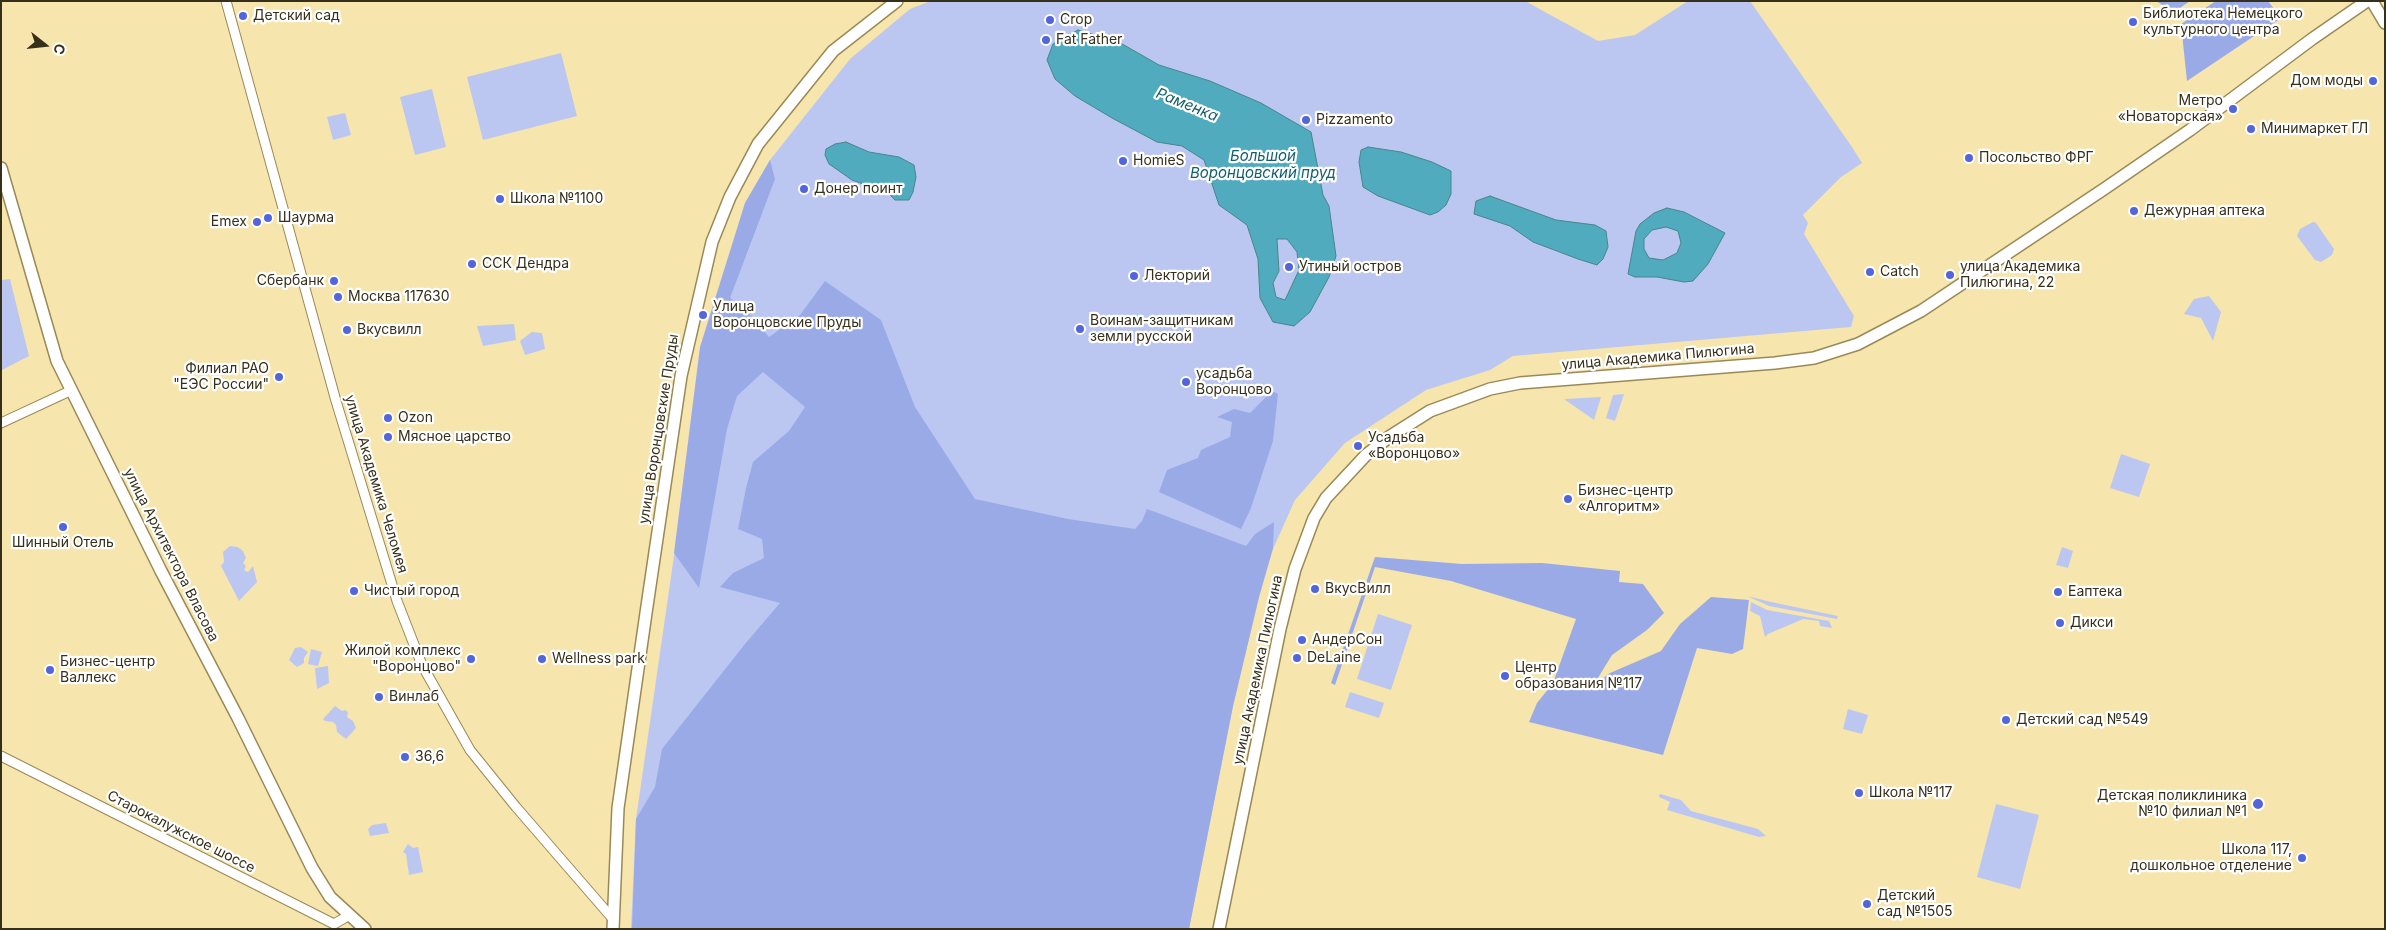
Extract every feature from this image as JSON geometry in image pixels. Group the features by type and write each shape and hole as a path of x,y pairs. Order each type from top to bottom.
{"street":[{"name":"улица Академика Челомея","path":"226,1 333,393 397,600 422,665 470,750 613,924"},
{"name":"улица Воронцовские Пруды","path":"613,924 618,808 680,376 712,242 730,197 758,144 833,51 897,1"},
{"name":"улица Академика Пилюгина","path":"1219,929 1280,629 1295,569 1314,518 1326,498 1366,455 1389,437 1430,411 1490,389 1520,383 1775,363 1814,358 1864,341 1921,311 2104,189 2190,130 2367,1"},
{"path":"2372,1 2385,23"},
{"name":"улица Архитектора Власова","path":"1,168 58,361 156,563 238,718 312,868 330,897 348,916 365,929"},
{"path":"1,424 72,390"},
{"name":"Старокалужское шоссе","path":"1,756 334,924 348,916"}],"shaded area":[{"path":"931,1 1525,1 1598,41 1635,35 1688,1 1750,1 1862,163 1841,177 1803,215 1808,223 1804,234 1854,316 1851,327 1513,356 1490,370 1426,390 1345,443 1295,500 1273,549 1259,597 1233,706 1189,929 631,929 636,819 704,348 745,203 770,160 850,59 910,9"},
{"path":"2156,1 2190,1 2174,12"},
{"path":"2216,1 2268,1 2281,18 2187,81 2181,24"},
{"path":"561,53 577,116 483,140 467,77"},
{"path":"432,89 446,147 415,155 400,97"},
{"path":"345,113 351,135 333,140 327,117"},
{"path":"770,160 775,179 730,298 746,310 769,337 800,315 825,281 881,320 915,407 975,499 1068,519 1135,529 1142,521 1147,509 1246,546 1255,534 1274,522 1273,548 1259,597 1233,706 1189,929 632,929 636,819 655,787 662,749 780,603 720,587 733,573 764,558 762,539 738,529 753,462 789,431 805,407 763,372 737,396 727,429 699,588 674,553 700,347 745,203"},
{"path":"2313,222 2316,223 2334,249 2332,255 2321,262 2315,260 2297,236 2300,229"},
{"path":"10,279 29,356 2,370 1,280"},
{"path":"2209,296 2221,312 2213,341 2201,318 2184,314 2194,299"},
{"path":"514,324 516,340 483,346 477,326"},
{"path":"532,332 542,333 545,349 525,355 520,341"},
{"path":"1272,391 1278,394 1273,441 1251,508 1241,529 1159,492 1167,470 1198,458 1201,450 1230,437 1232,422 1217,417 1234,409 1250,413"},
{"path":"1624,394 1615,421 1606,418 1613,395"},
{"path":"1601,397 1594,420 1564,399"},
{"path":"2121,454 2150,464 2139,497 2110,488"},
{"path":"230,546 238,547 243,551 246,558 243,563 246,566 244,570 248,572 253,566 257,582 239,601 221,566 224,562 223,552"},
{"path":"2062,547 2073,551 2068,568 2056,565"},
{"path":"1375,557 1462,564 1542,563 1620,571 1619,582 1643,584 1664,613 1647,630 1612,655 1593,686 1610,673 1661,651 1680,624 1711,597 1749,600 1743,649 1732,654 1697,648 1663,755 1529,722 1537,703 1553,683 1576,619 1451,581 1375,567 1335,685 1331,683"},
{"path":"1747,596 1838,616 1837,619 1769,606"},
{"path":"1751,602 1767,610 1829,621 1832,628 1820,626 1819,621 1803,619 1765,637 1760,616 1750,611"},
{"path":"1378,614 1412,625 1391,690 1357,679"},
{"path":"301,647 308,652 304,658 304,663 297,667 289,660 295,648"},
{"path":"311,649 322,652 318,666 308,664"},
{"path":"328,666 329,683 317,689 315,668"},
{"path":"1350,692 1384,703 1379,718 1345,707"},
{"path":"335,706 342,711 348,712 347,717 353,721 356,728 346,739 337,732 336,725 333,722 323,719"},
{"path":"1848,709 1868,715 1862,734 1843,729"},
{"path":"1660,794 1681,800 1691,811 1758,829 1766,836 1759,837 1667,810 1670,802 1659,797"},
{"path":"1996,804 2039,815 2020,889 1977,877"},
{"path":"386,823 389,833 370,836 368,829 372,825"},
{"path":"408,844 413,848 418,847 423,872 409,875 406,854 403,852"}],"water":[{"name":"Большой Воронцовский пруд","path":"1078,30 1117,41 1159,65 1210,81 1261,103 1311,132 1323,195 1329,206 1336,256 1329,277 1310,312 1294,326 1273,322 1260,298 1258,259 1247,225 1219,205 1204,160 1182,146 1157,142 1075,96 1055,79 1047,60 1053,44","holes":["1277,239 1287,239 1297,252 1299,270 1285,300 1276,297 1273,283 1279,271"]},
{"path":"846,142 869,152 899,157 914,165 916,177 909,200 895,200 888,193 852,180 829,164 825,155 826,149 835,144"},
{"path":"1368,147 1401,152 1432,162 1451,171 1451,194 1446,205 1438,212 1430,215 1378,196 1363,187 1359,162 1361,150"},
{"path":"1490,196 1556,220 1595,225 1606,231 1608,247 1603,259 1597,265 1578,259 1533,242 1510,226 1474,214 1476,201"},
{"path":"1667,208 1684,212 1725,233 1708,264 1693,281 1684,282 1657,277 1635,277 1628,274 1636,231 1640,224 1654,213","holes":["1666,227 1678,231 1681,243 1677,253 1663,260 1649,258 1644,249 1644,239 1652,230"]}],"place":[{"name":"Детский сад","path":"243,16"},
{"name":"Crop","path":"1050,20"},
{"name":"Библиотека Немецкого культурного центра","path":"2133,22"},
{"name":"Fat Father","path":"1046,40"},
{"name":"Дом моды","path":"2373,81"},
{"name":"Метро «Новаторская»","path":"2233,109"},
{"name":"Pizzamento","path":"1306,120"},
{"name":"Минимаркет ГЛ","path":"2251,129"},
{"name":"Посольство ФРГ","path":"1969,158"},
{"name":"HomieS","path":"1123,161"},
{"name":"Донер поинт","path":"804,189"},
{"name":"Школа №1100","path":"500,199"},
{"name":"Дежурная аптека","path":"2134,211"},
{"name":"Шаурма","path":"268,218"},
{"name":"Emex","path":"257,222"},
{"name":"ССК Дендра","path":"472,264"},
{"name":"Утиный остров","path":"1289,267"},
{"name":"Catch","path":"1870,272"},
{"name":"улица Академика Пилюгина, 22","path":"1950,275"},
{"name":"Лекторий","path":"1134,276"},
{"name":"Сбербанк","path":"334,281"},
{"name":"Москва 117630","path":"338,297"},
{"name":"Улица Воронцовские Пруды","path":"703,315"},
{"name":"Воинам-защитникам земли русской","path":"1080,329"},
{"name":"Вкусвилл","path":"347,330"},
{"name":"Филиал РАО \"ЕЭС России\"","path":"279,377"},
{"name":"усадьба Воронцово","path":"1186,382"},
{"name":"Ozon","path":"388,418"},
{"name":"Мясное царство","path":"388,437"},
{"name":"Усадьба «Воронцово»","path":"1358,446"},
{"name":"Бизнес-центр «Алгоритм»","path":"1568,499"},
{"name":"Шинный Отель","path":"63,527"},
{"name":"ВкусВилл","path":"1315,589"},
{"name":"Чистый город","path":"354,591"},
{"name":"Еаптека","path":"2058,592"},
{"name":"Дикси","path":"2060,623"},
{"name":"АндерСон","path":"1302,640"},
{"name":"DeLaine","path":"1297,658"},
{"name":"Жилой комплекс \"Воронцово\"","path":"471,659"},
{"name":"Wellness park","path":"542,659"},
{"name":"Бизнес-центр Валлекс","path":"50,670"},
{"name":"Центр образования №117","path":"1505,676"},
{"name":"Винлаб","path":"379,697"},
{"name":"Детский сад №549","path":"2006,720"},
{"name":"36,6","path":"405,757"},
{"name":"Школа №117","path":"1859,793"},
{"name":"Детская поликлиника №10 филиал №1","path":"2258,804"},
{"name":"Школа 117, дошкольное отделение","path":"2302,858"},
{"name":"Детский сад №1505","path":"1867,904"}],"water label":[{"name":"Раменка","path":"1187,105"}]}
